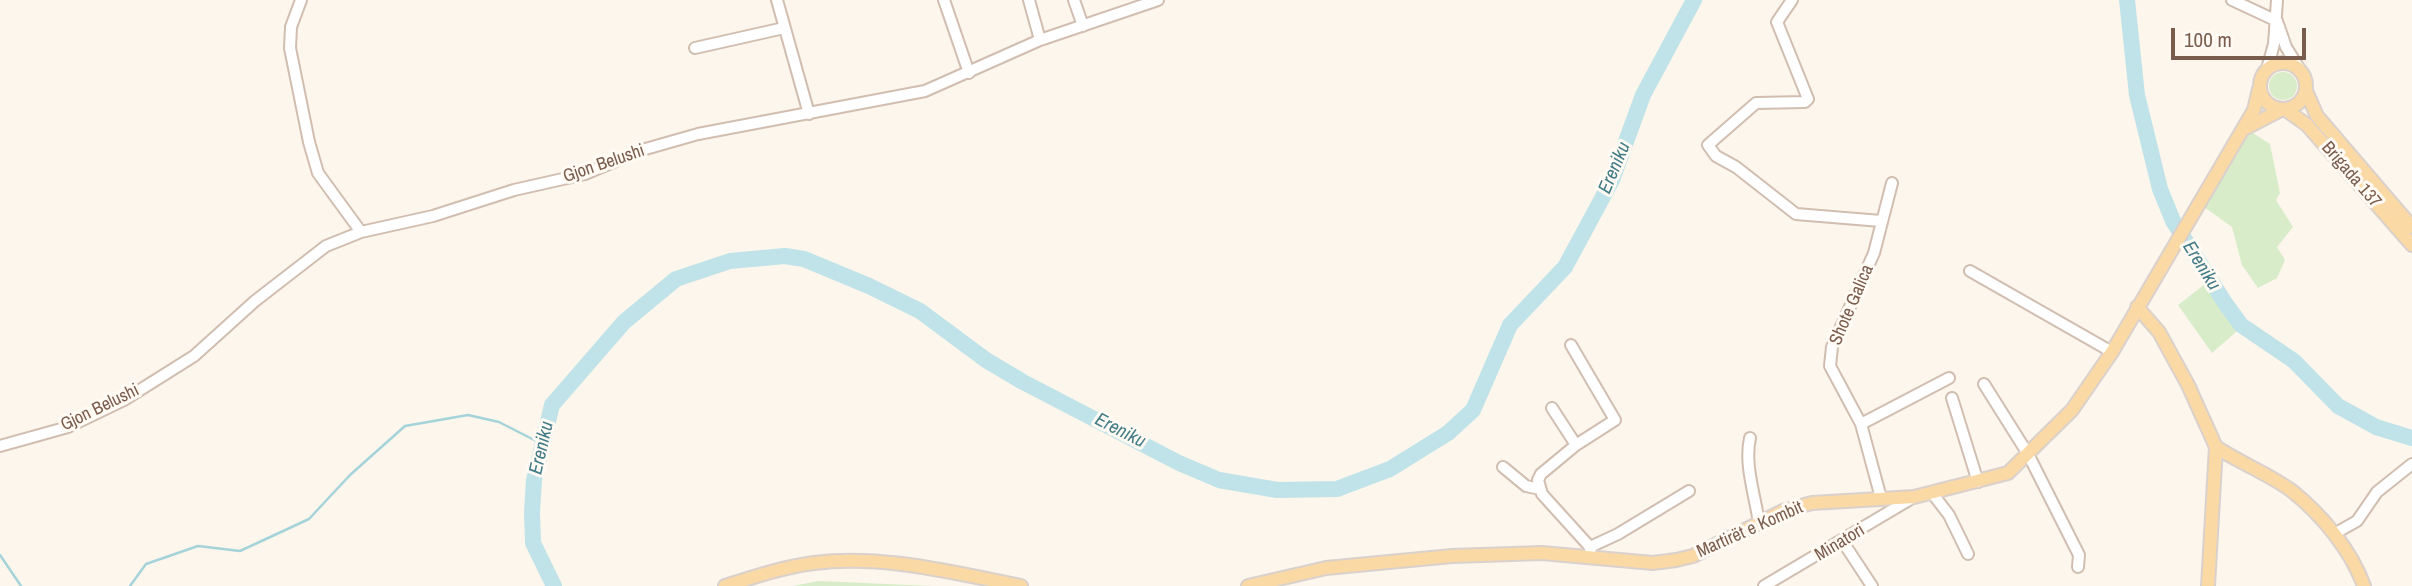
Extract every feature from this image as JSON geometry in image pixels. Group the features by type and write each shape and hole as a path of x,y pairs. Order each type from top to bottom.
{"main road":[{"path":"2259,89 2267,69 2280,63 2300,70"},
{"name":"Brigada 137","path":"2300,70 2318,116 2412,227"},
{"name":"Brigada 137","path":"2259,89 2266,103 2307,125 2412,245"},
{"name":"Martirët e Kombit","path":"1248,586 1326,568 1377,561 1591,552 1653,563 1676,560 1693,556 1759,523 1812,503 1914,497 2008,473 2072,410 2112,352 2256,105 2259,89"},
{"path":"2240,133 2299,103 2306,91"},
{"path":"2137,307 2159,331 2188,385 2216,447 2208,586"},
{"path":"2216,447 2291,491 2334,534 2351,558 2364,586"},
{"path":"725,586 811,563 856,561 928,568 1021,586"}],"street":[{"path":"300,0 290,27 290,48 309,142 318,173 361,232"},
{"path":"777,0 809,114"},
{"path":"944,0 969,73"},
{"path":"1029,0 1040,40"},
{"path":"1073,0 1083,26"},
{"name":"Gjon Belushi","path":"0,446 68,427 124,400 194,356 255,302 326,246 361,232 433,216 514,190 585,174 642,150 698,134 899,98 969,73 1040,40 1083,26 1131,4 1158,0"},
{"path":"1792,0 1777,22 1808,99 1805,102 1756,103 1707,145 1716,156 1736,166 1796,214 1881,221"},
{"path":"2232,0 2277,21 2286,47 2300,70"},
{"path":"2267,69 2277,21 2277,0"},
{"path":"695,47 784,27"},
{"name":"Shote Galica","path":"1881,498 1861,424 1830,366 1832,347 1874,253 1892,183"},
{"path":"1970,271 2112,352"},
{"path":"1540,489 1541,474 1576,445 1615,420 1571,345"},
{"path":"1861,424 1949,378"},
{"path":"1984,384 2028,454 2079,555 2078,567"},
{"path":"1952,398 1978,482"},
{"path":"1552,408 1576,445"},
{"path":"1750,438 1748,460 1759,523"},
{"path":"2334,534 2357,521 2377,492 2412,464"},
{"path":"1503,467 1526,486 1540,489 1591,552 1689,491"},
{"path":"1932,493 1949,514 1968,554"},
{"name":"Minatori","path":"1764,586 1843,542 1914,497"},
{"path":"1843,542 1872,586"}],"green space":[{"path":"2283,72 2293,76 2297,86 2293,96 2283,100 2273,96 2269,86 2273,76"},
{"path":"2250,131 2270,144 2280,193 2276,200 2293,227 2277,247 2285,260 2277,278 2258,288 2242,265 2232,227 2204,207"},
{"path":"2205,284 2245,324 2212,353 2178,305"},
{"path":"818,581 932,586 793,586"}],"waterway":[{"name":"Ereniku","path":"554,586 533,543 532,512 534,480 552,405 624,322 676,279 730,261 785,256 804,259 869,286 920,311 986,360 1023,382 1179,463 1219,480 1277,490 1337,489 1390,469 1448,433 1473,410 1510,325 1565,267 1612,180 1643,95 1694,0"},
{"name":"Ereniku","path":"2127,0 2137,95 2160,189 2173,221 2225,303 2241,325 2294,361 2338,406 2376,427 2412,438"},
{"path":"130,586 146,564 198,546 240,551 309,519 350,475 405,426 468,415 499,422 544,445"},
{"path":"0,555 21,586"}]}
